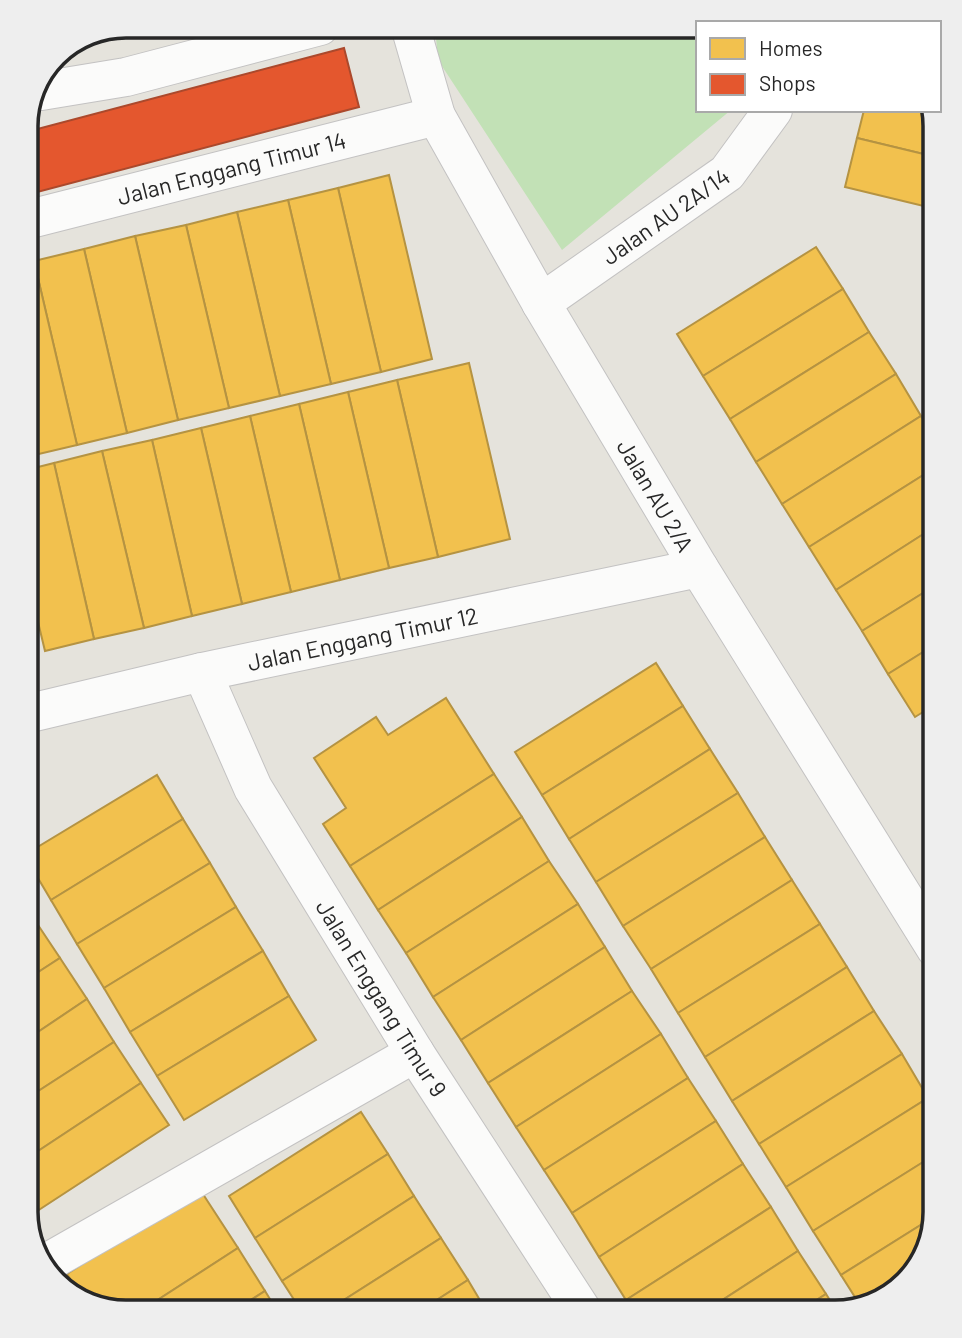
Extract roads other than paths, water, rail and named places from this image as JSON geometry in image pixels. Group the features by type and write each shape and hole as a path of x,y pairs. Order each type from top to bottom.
{"street":[{"path":"47,90 126,77 274,38"},
{"name":"Jalan AU 2/A","path":"414,38 436,116 541,303 699,568 923,900"},
{"name":"Jalan AU 2A/14","path":"541,303 727,173 772,112"},
{"name":"Jalan Enggang Timur 14","path":"39,217 436,116"},
{"name":"Jalan Enggang Timur 12","path":"38,711 202,672 699,568"},
{"name":"Jalan Enggang Timur 9","path":"202,672 253,788 415,1053 575,1300"},
{"path":"53,1259 415,1053"}]}
